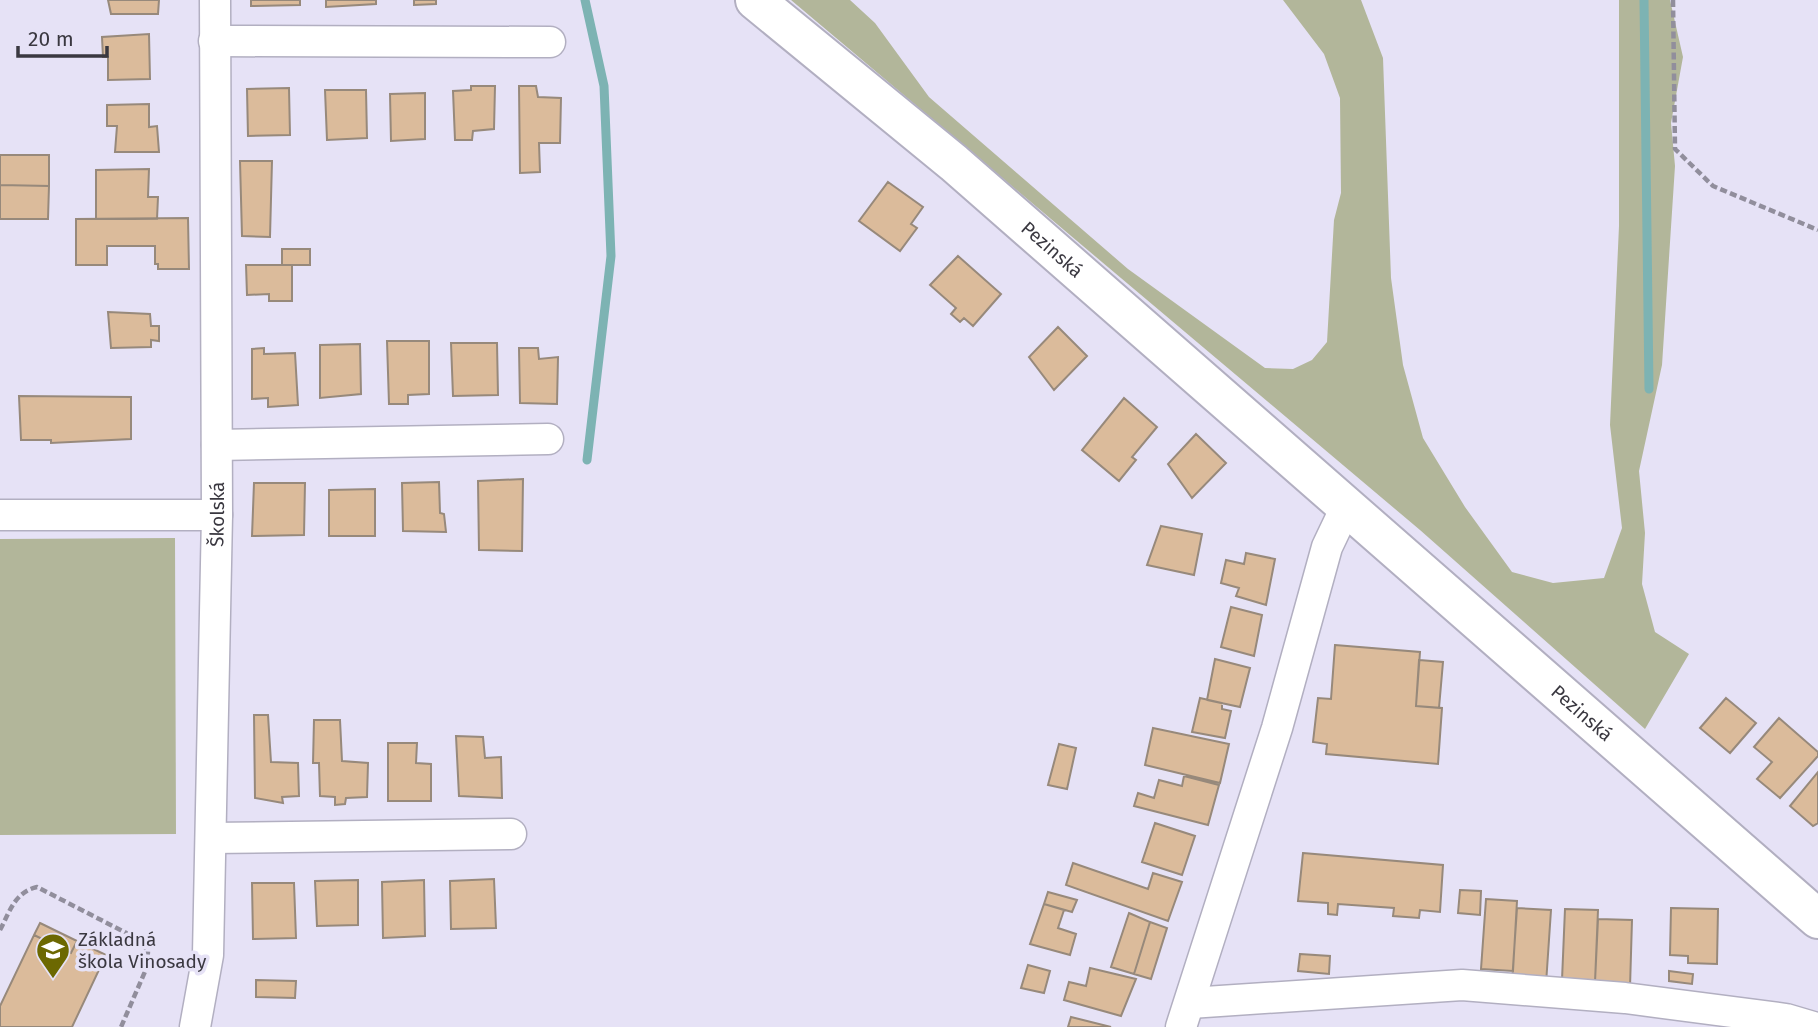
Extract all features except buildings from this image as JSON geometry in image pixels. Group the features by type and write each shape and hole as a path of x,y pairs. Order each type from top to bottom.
{"main road":[{"name":"Pezinská","path":"755,0 887,106 1818,919"}],"street":[{"name":"Školská","path":"195,1027 208,955 211,838 217,515 215,0"},
{"path":"214,41 550,42"},
{"path":"217,445 548,439"},
{"path":"1347,505 1327,547 1277,728 1185,1015 1462,985 1625,998 1786,1019 1812,1027"},
{"path":"0,515 217,515"},
{"path":"211,838 511,834"}],"path":[{"path":"1673,0 1675,149 1713,186 1818,230"},
{"path":"0,930 16,898 25,890 37,887 138,939 148,951 147,967 121,1027"}],"green space":[{"path":"791,0 850,0 875,23 929,97 1128,269 1265,368 1293,369 1312,360 1327,342 1334,220 1341,193 1340,98 1324,54 1283,0 1361,0 1383,58 1391,278 1403,365 1423,438 1465,507 1512,572 1553,583 1604,578 1622,528 1610,425 1619,226 1619,0 1670,0 1683,57 1671,123 1675,166 1662,365 1639,471 1645,533 1642,584 1655,632 1689,654 1645,729 1420,530"},
{"path":"175,538 176,834 0,835 0,539"}],"waterway":[{"path":"585,0 604,86 611,256 587,460"},
{"path":"1644,0 1649,389"}],"place":[{"name":"Základná škola Vinosady","path":"53,980"}]}
